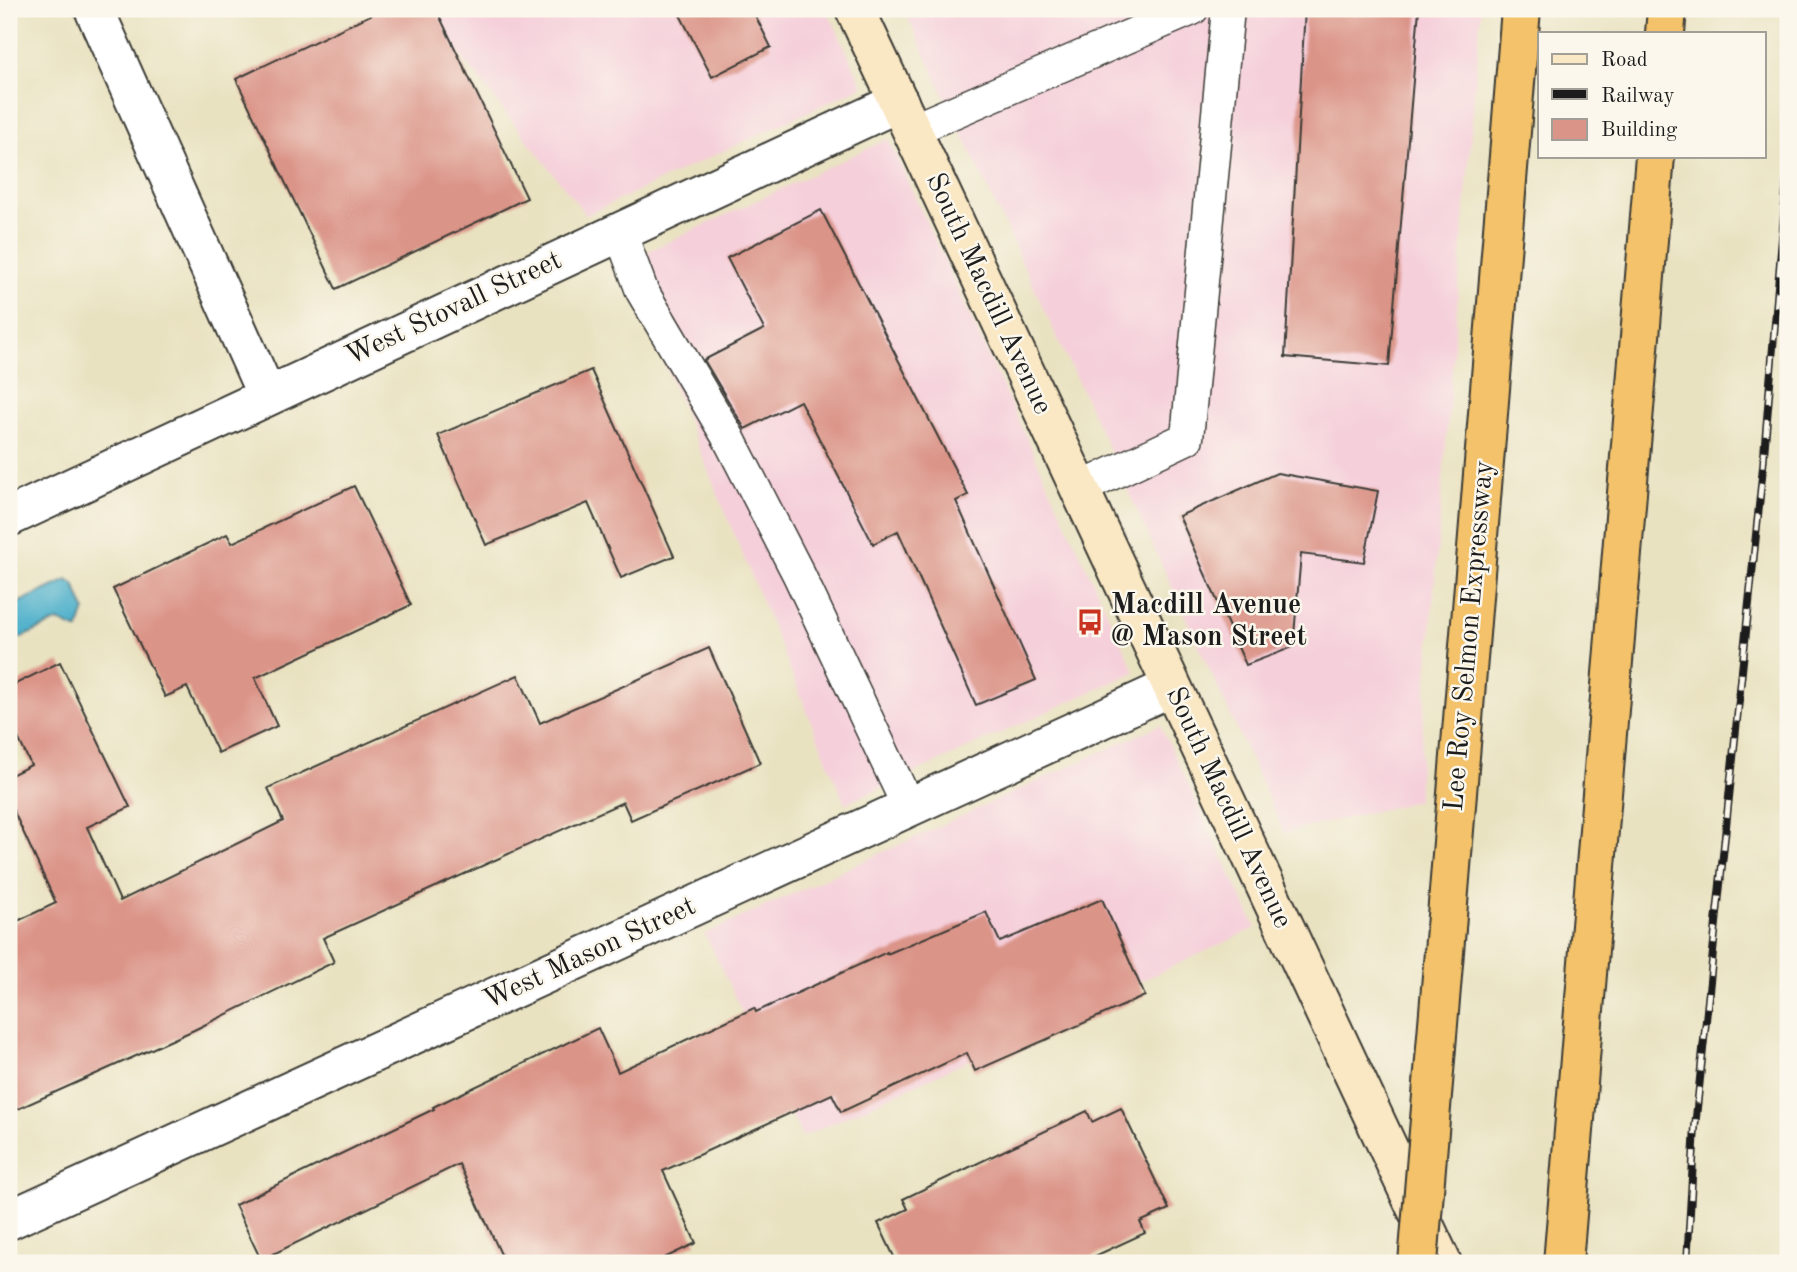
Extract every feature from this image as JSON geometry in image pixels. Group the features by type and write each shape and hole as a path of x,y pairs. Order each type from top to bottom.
{"highway":[{"name":"Lee Roy Selmon Expressway","path":"1418,1263 1521,9"},
{"path":"1665,32 1667,9"},
{"path":"1563,1263 1654,158"}],"street":[{"path":"94,9 267,396"},
{"name":"South Macdill Avenue","path":"855,9 1442,1263"},
{"name":"West Stovall Street","path":"9,517 620,232 906,116"},
{"name":"West Mason Street","path":"9,1220 1171,687"}],"lane":[{"path":"906,116 1192,9"},
{"path":"1079,489 1187,438 1228,9"},
{"path":"620,232 642,291 728,437 799,575 909,808"}],"shaded area":[{"path":"424,9 827,9 863,86 586,215"},
{"path":"904,9 1481,9 1417,801 1284,833"},
{"path":"888,139 1135,672 845,804 623,263"},
{"path":"1160,725 1256,928 802,1137 705,934"}],"water":[{"path":"67,580 74,584 85,610 78,630 58,621 18,639 12,636 9,629 9,607"}],"building":[{"path":"383,9 436,9 527,198 336,289 236,79"},
{"path":"677,9 752,9 771,47 712,77"},
{"path":"1305,9 1419,9 1389,366 1285,357"},
{"path":"821,210 968,495 956,501 1036,680 976,705 898,531 873,544 800,401 745,429 704,360 764,329 727,258"},
{"path":"591,370 674,556 621,578 588,503 486,545 438,435"},
{"path":"1277,473 1378,491 1364,562 1301,554 1293,647 1246,665 1179,516"},
{"path":"354,486 411,605 255,678 277,726 218,753 187,687 165,697 113,589 227,534 232,543"},
{"path":"709,648 760,763 631,820 623,802 323,938 334,962 194,1030 9,1113 9,925 56,903 9,801 9,776 31,765 9,719 9,687 60,662 130,807 87,827 120,901 283,821 268,788 518,675 540,723"},
{"path":"1102,899 1145,996 975,1071 967,1053 841,1112 832,1094 663,1171 696,1243 654,1263 505,1263 459,1164 261,1260 235,1205 598,1028 618,1072 754,1008 756,1012 887,952 986,912 1000,942"},
{"path":"1121,1108 1169,1209 1140,1222 1145,1233 1080,1263 897,1263 878,1223 908,1209 903,1199 1087,1111 1092,1122"}],"railway":[{"path":"1687,1263 1695,1127 1763,467 1788,167"}],"place":[{"name":"Macdill Avenue @ Mason Street","path":"1090,622"}]}
